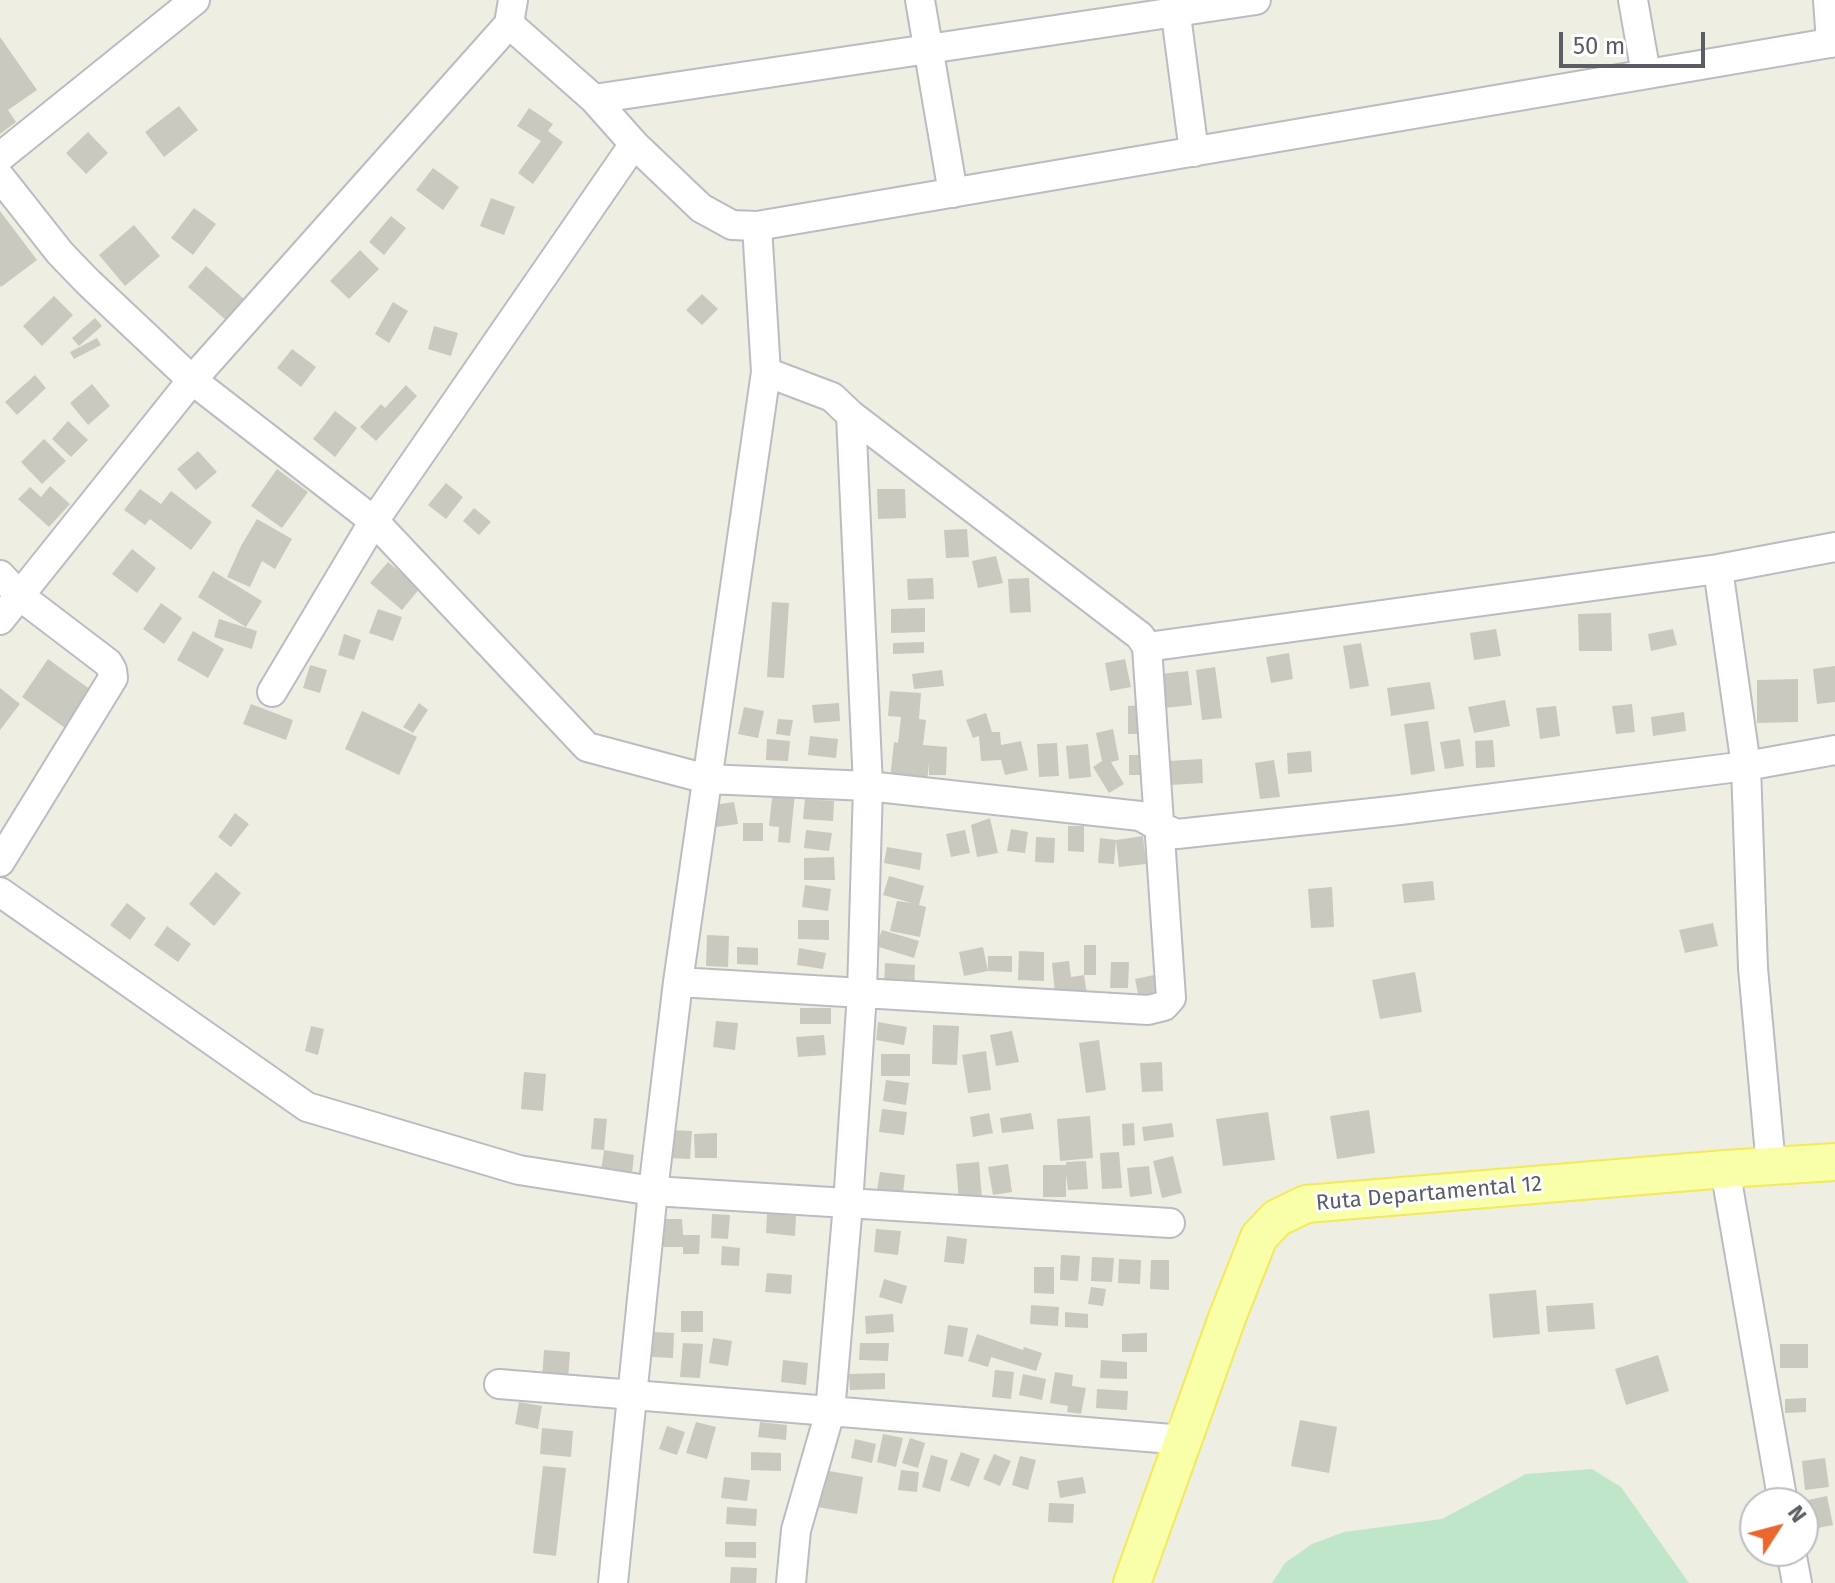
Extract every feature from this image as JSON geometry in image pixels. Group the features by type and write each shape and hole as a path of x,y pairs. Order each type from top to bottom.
{"main road":[{"name":"Ruta Departamental 12","path":"1132,1583 1259,1237 1277,1218 1306,1204 1835,1162"}],"street":[{"path":"920,0 953,193"},
{"path":"594,99 928,49 1175,6 1256,0"},
{"path":"1633,0 1646,74"},
{"path":"0,620 192,380 511,12 634,144 701,208 732,225 757,226 1833,43 1828,0"},
{"path":"0,157 184,3"},
{"path":"1175,6 1194,152"},
{"path":"272,692 374,521 634,144"},
{"path":"0,177 60,253 88,282 192,380 374,521 587,747 707,779 868,786 1140,816 1177,834 1400,810 1746,766 1835,750"},
{"path":"613,1583 678,982 766,372 757,226"},
{"path":"678,982 1148,1010 1164,1006 1171,998 1147,647 1140,636 851,415 832,397 766,372"},
{"path":"791,1583 796,1530 830,1412 862,993 868,786 851,415"},
{"path":"1147,647 1718,569 1835,547"},
{"path":"1718,569 1746,766 1753,968 1771,1166"},
{"path":"0,575 20,596 108,663 113,678 0,862"},
{"path":"0,892 307,1107 519,1170 653,1191 1170,1223"},
{"path":"1725,1169 1780,1487"},
{"path":"499,1384 1184,1440"}],"green space":[{"path":"1592,1469 1621,1487 1689,1583 1272,1583 1285,1563 1312,1544 1344,1532 1442,1519 1526,1474"}],"building":[{"path":"0,37 37,90 8,110 16,122 0,134"},
{"path":"179,106 198,130 164,157 145,132"},
{"path":"529,108 553,124 548,131 563,142 533,184 518,173 541,141 517,126"},
{"path":"88,132 108,153 86,174 66,153"},
{"path":"433,168 459,187 443,210 416,190"},
{"path":"491,198 515,207 504,235 480,226"},
{"path":"194,208 216,224 193,255 171,238"},
{"path":"0,211 37,260 1,287 0,285"},
{"path":"391,216 406,228 384,255 369,242"},
{"path":"134,225 160,256 125,286 99,255"},
{"path":"360,250 379,269 349,299 330,281"},
{"path":"206,266 244,299 226,320 188,287"},
{"path":"702,294 718,309 702,325 686,310"},
{"path":"54,296 73,315 42,346 23,326"},
{"path":"393,302 408,311 389,343 375,334"},
{"path":"95,318 102,326 79,346 72,338"},
{"path":"434,326 458,333 451,356 428,349"},
{"path":"97,338 101,345 74,359 70,352"},
{"path":"292,349 316,367 301,387 277,368"},
{"path":"35,375 46,388 17,415 5,402"},
{"path":"92,384 110,406 88,425 70,403"},
{"path":"406,385 417,396 376,441 360,427 381,404 385,408"},
{"path":"335,411 357,428 335,457 313,439"},
{"path":"68,421 88,440 71,457 52,439"},
{"path":"44,439 66,461 42,484 21,462"},
{"path":"198,451 217,472 196,490 177,469"},
{"path":"277,469 308,492 282,528 251,506"},
{"path":"446,483 463,497 446,519 428,505"},
{"path":"50,486 70,504 49,527 18,499 30,487 41,497"},
{"path":"140,489 161,504 171,491 212,522 191,550 150,519 145,525 124,510"},
{"path":"877,489 905,489 906,518 878,519"},
{"path":"474,508 491,522 479,535 463,521"},
{"path":"257,519 292,539 275,569 262,561 250,587 227,577"},
{"path":"967,529 969,557 946,558 944,530"},
{"path":"132,549 156,568 137,593 112,574"},
{"path":"996,556 1003,583 978,588 972,561"},
{"path":"388,562 420,588 402,610 370,583"},
{"path":"213,571 262,601 246,627 198,597"},
{"path":"933,578 934,599 908,600 907,579"},
{"path":"1029,578 1031,612 1010,613 1008,579"},
{"path":"772,602 789,603 784,678 767,677"},
{"path":"161,603 182,618 164,644 143,629"},
{"path":"925,608 925,632 891,633 891,609"},
{"path":"378,609 402,617 393,641 369,633"},
{"path":"1611,613 1612,651 1579,651 1578,614"},
{"path":"219,619 257,631 252,649 214,637"},
{"path":"1496,629 1501,656 1474,660 1470,633"},
{"path":"1673,629 1677,645 1651,651 1648,634"},
{"path":"193,631 224,649 208,678 177,660"},
{"path":"344,634 361,640 354,660 338,655"},
{"path":"924,642 924,653 893,654 893,643"},
{"path":"1361,643 1369,686 1350,689 1343,646"},
{"path":"1289,653 1293,679 1271,683 1266,657"},
{"path":"48,659 91,690 65,728 22,697"},
{"path":"1125,659 1131,687 1110,691 1105,663"},
{"path":"310,665 327,670 320,693 303,688"},
{"path":"1835,666 1835,702 1817,704 1813,669"},
{"path":"1215,667 1222,718 1202,720 1196,670"},
{"path":"942,670 944,686 914,689 912,674"},
{"path":"1188,671 1192,705 1155,709 1151,675"},
{"path":"1798,679 1798,722 1757,723 1757,680"},
{"path":"1430,682 1435,709 1391,716 1387,688"},
{"path":"0,688 20,704 0,730"},
{"path":"890,691 921,693 919,719 926,720 923,745 947,747 946,775 929,775 929,763 927,782 890,779 894,742 898,743 901,717 888,716"},
{"path":"1505,700 1510,726 1474,733 1468,707"},
{"path":"419,703 428,710 413,733 403,727"},
{"path":"839,703 840,721 814,723 812,705"},
{"path":"251,704 293,720 286,740 243,724"},
{"path":"1632,704 1635,732 1616,734 1612,706"},
{"path":"1144,705 1145,734 1128,734 1128,706"},
{"path":"1556,706 1560,736 1540,739 1536,708"},
{"path":"744,707 764,711 758,738 738,734"},
{"path":"362,711 417,737 399,775 345,749"},
{"path":"1684,712 1686,731 1653,736 1651,717"},
{"path":"986,713 992,732 1000,732 1001,745 1021,741 1028,770 1005,775 1001,760 981,761 979,736 973,738 966,720"},
{"path":"778,719 793,720 790,736 776,734"},
{"path":"1428,721 1435,771 1411,775 1404,724"},
{"path":"1113,729 1119,760 1111,762 1124,784 1109,793 1093,767 1102,761 1096,733"},
{"path":"810,736 838,739 836,758 808,755"},
{"path":"767,739 790,741 788,761 766,760"},
{"path":"1460,739 1464,766 1445,769 1440,742"},
{"path":"1493,740 1495,767 1476,768 1475,741"},
{"path":"1057,743 1059,776 1039,777 1037,744"},
{"path":"1088,744 1091,777 1069,779 1066,746"},
{"path":"1311,751 1312,772 1288,774 1287,753"},
{"path":"1129,755 1150,755 1150,775 1129,775"},
{"path":"1202,759 1203,783 1171,785 1169,761"},
{"path":"1274,760 1280,797 1260,799 1255,763"},
{"path":"773,790 795,793 790,843 778,842 779,827 769,826"},
{"path":"805,799 834,801 833,821 803,819"},
{"path":"734,802 738,824 716,827 713,805"},
{"path":"235,813 249,824 231,847 218,837"},
{"path":"990,818 998,853 977,857 971,825"},
{"path":"743,823 763,823 763,841 743,841"},
{"path":"1068,826 1084,826 1084,852 1068,851"},
{"path":"1011,829 1028,832 1025,853 1007,851"},
{"path":"806,830 832,833 829,851 804,848"},
{"path":"965,830 970,853 951,857 946,834"},
{"path":"1143,836 1146,864 1119,867 1116,840"},
{"path":"1036,837 1055,838 1054,863 1035,862"},
{"path":"1100,838 1116,840 1114,864 1098,863"},
{"path":"887,847 922,853 920,870 884,863"},
{"path":"834,857 835,880 804,880 804,858"},
{"path":"216,872 241,893 214,926 189,904"},
{"path":"889,876 924,886 919,905 926,907 920,937 890,931 897,901 912,903 883,895"},
{"path":"1433,881 1435,900 1404,903 1402,884"},
{"path":"805,885 831,889 828,911 802,907"},
{"path":"1332,887 1334,927 1311,928 1308,889"},
{"path":"127,903 146,918 130,940 110,925"},
{"path":"798,920 829,920 829,940 798,939"},
{"path":"1713,923 1718,946 1685,953 1679,930"},
{"path":"167,926 191,944 178,962 154,945"},
{"path":"882,930 919,941 914,958 876,946"},
{"path":"707,935 729,936 728,967 706,966"},
{"path":"1084,945 1096,945 1096,975 1084,975"},
{"path":"737,947 758,948 758,965 737,964"},
{"path":"983,947 988,971 964,976 959,952"},
{"path":"799,948 826,953 823,969 797,965"},
{"path":"1019,951 1044,952 1044,981 1018,980"},
{"path":"988,956 1012,956 1012,972 988,971"},
{"path":"1069,961 1071,977 1084,975 1088,1000 1074,1001 1073,991 1055,993 1052,963"},
{"path":"1111,962 1129,962 1128,988 1110,988"},
{"path":"885,963 915,965 914,989 884,987"},
{"path":"1415,972 1422,1012 1380,1019 1372,980"},
{"path":"1159,974 1165,998 1140,1003 1135,979"},
{"path":"800,1008 831,1008 831,1024 800,1024"},
{"path":"716,1021 738,1023 735,1050 713,1047"},
{"path":"878,1022 907,1027 904,1045 876,1040"},
{"path":"933,1025 959,1026 957,1065 932,1064"},
{"path":"311,1026 324,1029 318,1055 305,1051"},
{"path":"1012,1031 1019,1062 996,1066 990,1035"},
{"path":"824,1035 826,1055 798,1057 796,1037"},
{"path":"1099,1040 1106,1090 1086,1093 1079,1043"},
{"path":"986,1051 991,1090 968,1093 962,1055"},
{"path":"881,1054 910,1054 910,1076 881,1076"},
{"path":"1162,1062 1163,1091 1142,1092 1140,1063"},
{"path":"524,1072 546,1074 543,1111 521,1109"},
{"path":"886,1080 909,1083 906,1105 883,1101"},
{"path":"882,1109 907,1112 904,1135 879,1132"},
{"path":"1369,1110 1375,1153 1337,1159 1330,1116"},
{"path":"1268,1112 1275,1160 1223,1166 1216,1119"},
{"path":"989,1113 993,1133 973,1137 970,1117"},
{"path":"1031,1113 1034,1129 1002,1133 1000,1118"},
{"path":"1090,1116 1093,1158 1060,1161 1057,1119"},
{"path":"594,1118 607,1119 604,1150 591,1149"},
{"path":"1134,1123 1135,1145 1123,1146 1122,1124"},
{"path":"1172,1123 1174,1137 1144,1141 1142,1127"},
{"path":"668,1130 692,1131 690,1159 667,1158"},
{"path":"717,1133 717,1158 695,1158 694,1134"},
{"path":"604,1150 634,1155 631,1183 600,1179"},
{"path":"1119,1152 1122,1188 1102,1189 1100,1153"},
{"path":"1173,1156 1182,1193 1162,1198 1153,1161"},
{"path":"1086,1161 1088,1189 1068,1190 1066,1174 1066,1197 1043,1197 1043,1165"},
{"path":"979,1162 982,1199 959,1201 956,1164"},
{"path":"1008,1164 1012,1192 993,1195 988,1167"},
{"path":"1149,1166 1152,1194 1130,1197 1127,1168"},
{"path":"880,1172 905,1175 903,1193 877,1190"},
{"path":"767,1213 796,1216 795,1236 766,1233"},
{"path":"712,1214 730,1215 728,1239 711,1238"},
{"path":"662,1219 682,1219 683,1235 700,1235 699,1254 683,1254 683,1247 662,1247"},
{"path":"876,1229 901,1231 898,1255 874,1252"},
{"path":"947,1236 967,1239 964,1264 944,1262"},
{"path":"722,1246 740,1248 739,1266 721,1265"},
{"path":"1061,1255 1080,1256 1078,1281 1060,1280"},
{"path":"1092,1257 1114,1258 1112,1282 1091,1281"},
{"path":"1119,1259 1141,1260 1140,1284 1118,1283"},
{"path":"1151,1260 1169,1260 1169,1290 1150,1289"},
{"path":"1034,1267 1054,1267 1054,1294 1034,1293"},
{"path":"767,1273 792,1275 791,1294 765,1292"},
{"path":"884,1279 907,1286 902,1304 879,1297"},
{"path":"1091,1287 1106,1289 1103,1306 1088,1304"},
{"path":"1536,1290 1540,1334 1493,1338 1489,1294"},
{"path":"1593,1303 1595,1329 1548,1332 1546,1306"},
{"path":"1031,1305 1059,1307 1058,1326 1030,1324"},
{"path":"681,1311 703,1311 703,1332 681,1332"},
{"path":"1065,1312 1088,1314 1088,1328 1065,1327"},
{"path":"893,1314 894,1332 866,1334 865,1316"},
{"path":"948,1325 968,1328 963,1357 944,1354"},
{"path":"653,1332 674,1333 673,1358 652,1357"},
{"path":"1147,1333 1147,1352 1122,1352 1122,1334"},
{"path":"977,1334 1023,1350 1024,1347 1042,1353 1036,1371 991,1357 988,1367 968,1361"},
{"path":"713,1338 732,1341 728,1366 709,1363"},
{"path":"683,1343 703,1344 700,1378 680,1377"},
{"path":"860,1343 889,1343 888,1361 859,1360"},
{"path":"1780,1344 1808,1344 1808,1368 1780,1368"},
{"path":"544,1350 570,1352 568,1380 542,1378"},
{"path":"1658,1355 1669,1391 1626,1405 1615,1369"},
{"path":"783,1360 808,1363 806,1385 781,1382"},
{"path":"1101,1360 1127,1362 1127,1379 1100,1378"},
{"path":"995,1370 1014,1372 1011,1399 992,1397"},
{"path":"1055,1372 1073,1375 1072,1386 1086,1388 1081,1414 1067,1412 1068,1406 1050,1403"},
{"path":"885,1373 885,1389 850,1390 849,1374"},
{"path":"1023,1374 1046,1379 1042,1400 1019,1395"},
{"path":"1097,1389 1128,1391 1127,1410 1096,1408"},
{"path":"1806,1398 1806,1412 1785,1413 1785,1399"},
{"path":"519,1402 542,1406 538,1429 515,1424"},
{"path":"1300,1420 1337,1427 1329,1473 1291,1466"},
{"path":"696,1422 716,1427 707,1459 686,1453"},
{"path":"760,1422 787,1425 786,1440 758,1437"},
{"path":"667,1426 685,1432 677,1455 659,1449"},
{"path":"542,1428 573,1431 571,1457 540,1454"},
{"path":"883,1434 903,1438 896,1467 877,1462"},
{"path":"910,1438 925,1443 918,1468 902,1463"},
{"path":"855,1439 876,1444 872,1463 851,1458"},
{"path":"751,1452 781,1453 781,1471 751,1470"},
{"path":"961,1452 980,1459 969,1487 950,1480"},
{"path":"994,1454 1011,1461 1000,1486 983,1479"},
{"path":"931,1455 948,1460 940,1492 922,1487"},
{"path":"1020,1456 1036,1460 1028,1490 1012,1485"},
{"path":"1825,1458 1829,1487 1805,1487 1802,1461"},
{"path":"543,1466 566,1468 556,1556 533,1553"},
{"path":"818,1469 863,1477 857,1514 812,1506"},
{"path":"901,1470 919,1472 917,1492 898,1490"},
{"path":"724,1477 750,1480 747,1501 721,1498"},
{"path":"1083,1477 1086,1493 1060,1498 1057,1481"},
{"path":"1827,1496 1833,1525 1819,1528 1819,1498"},
{"path":"1049,1503 1074,1504 1073,1523 1048,1522"},
{"path":"727,1507 757,1509 756,1526 726,1524"},
{"path":"725,1542 756,1542 756,1558 725,1557"},
{"path":"731,1567 757,1568 756,1583 730,1583"}]}
